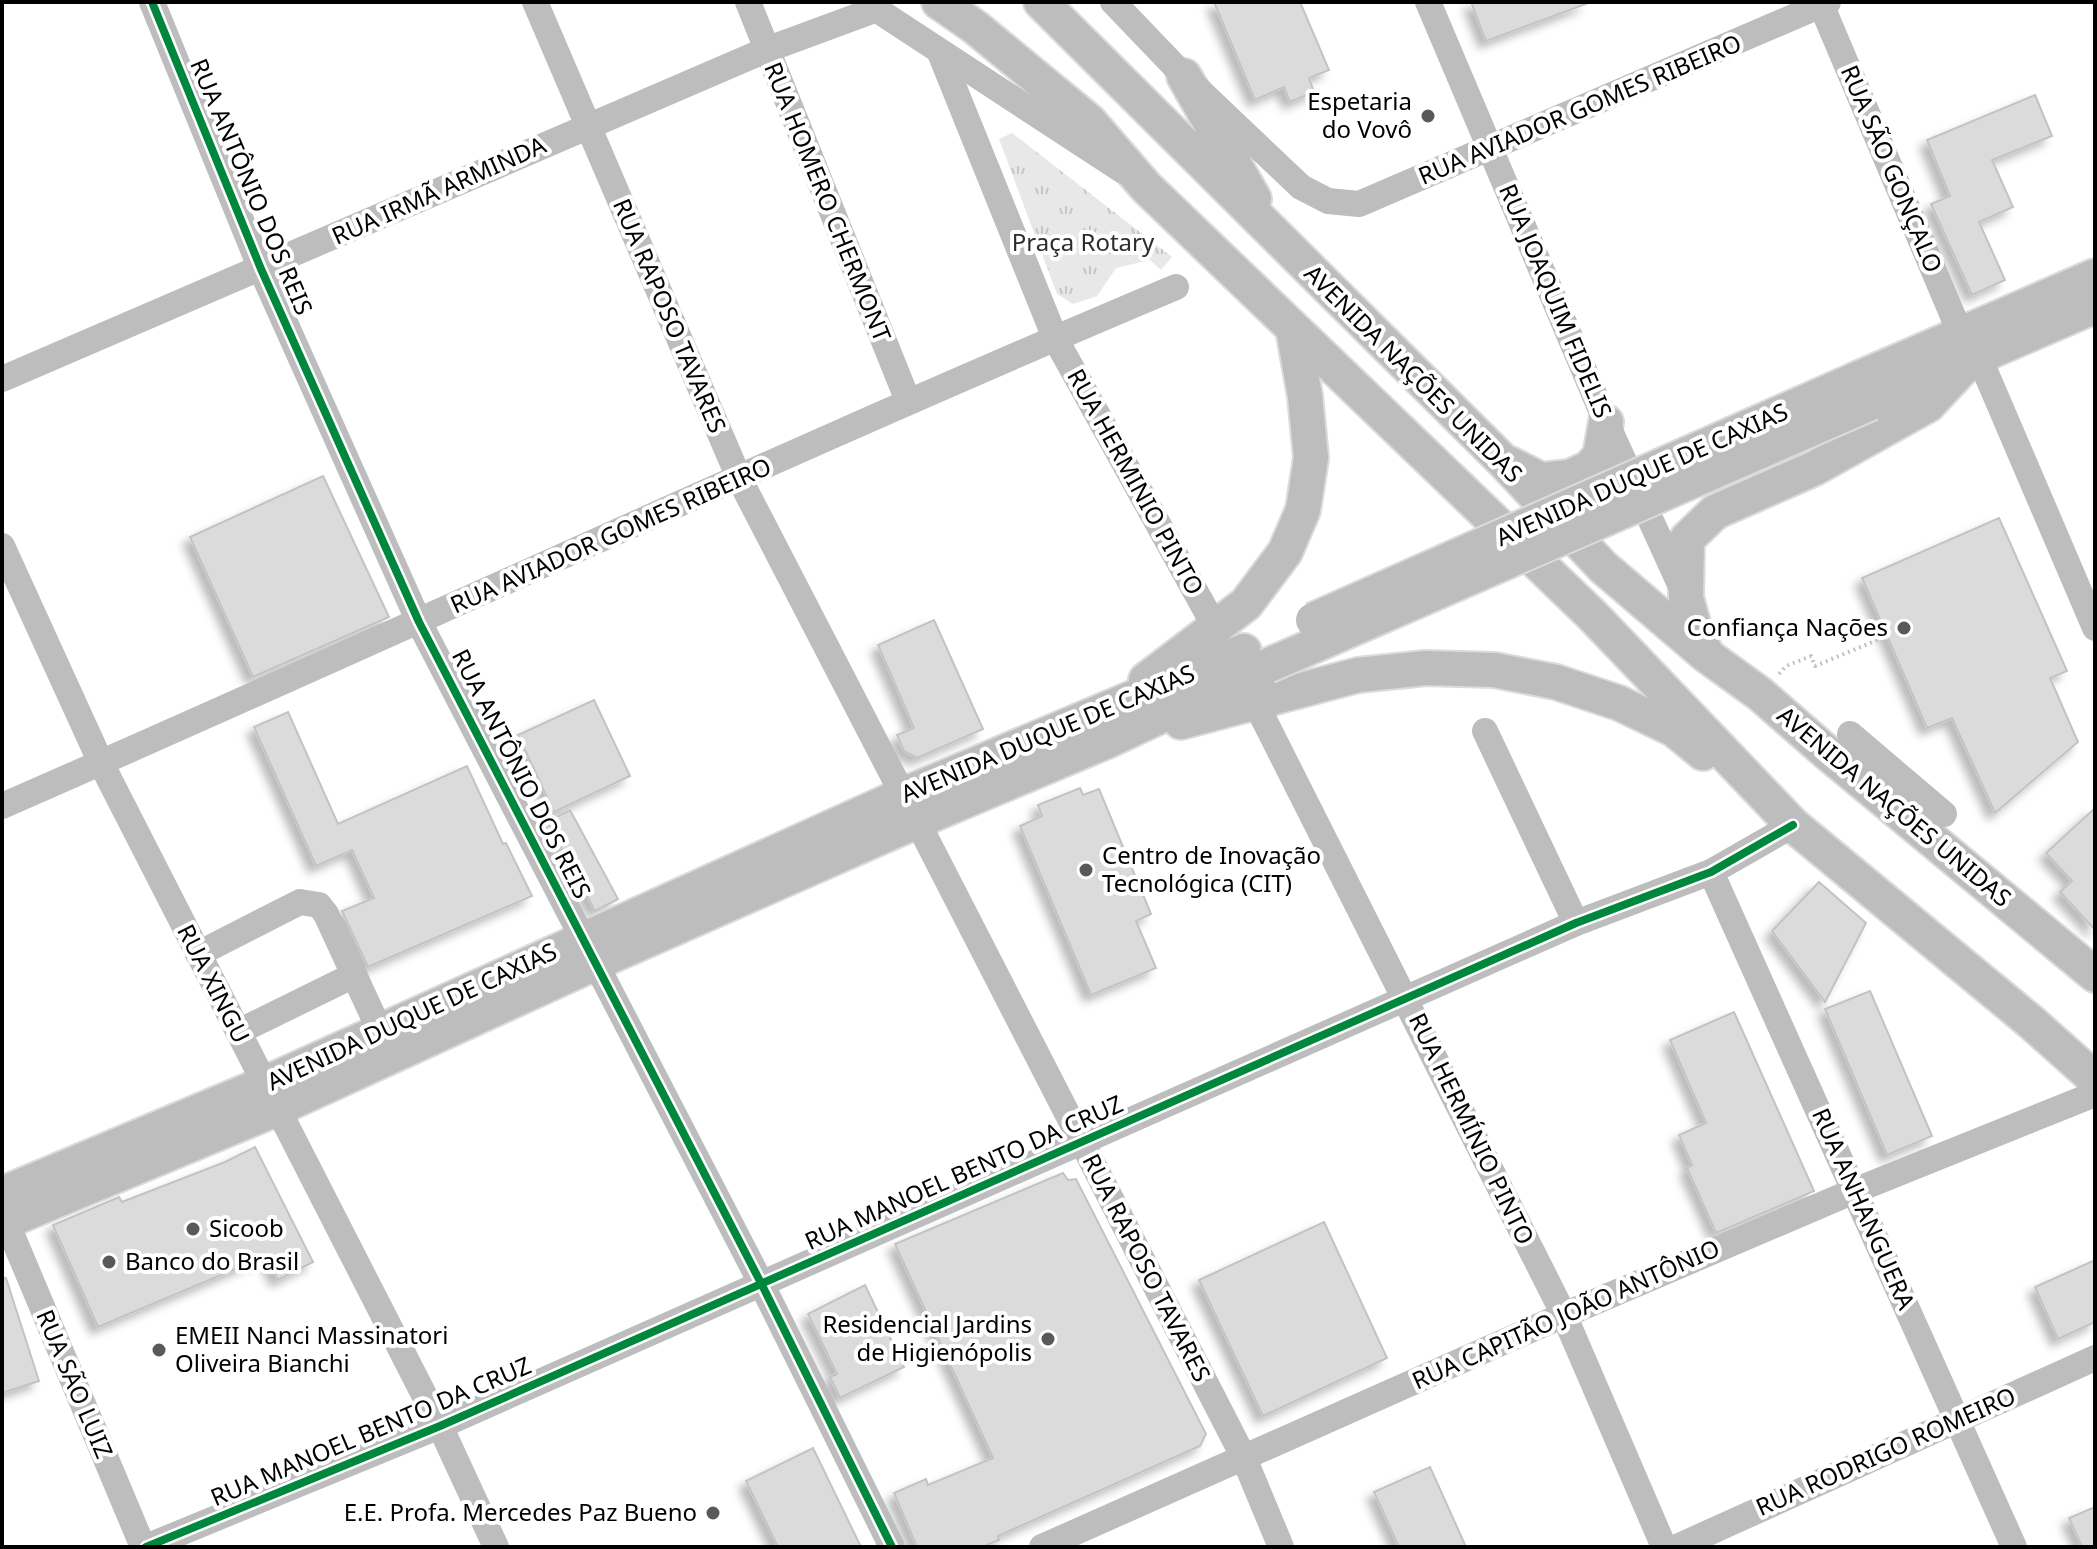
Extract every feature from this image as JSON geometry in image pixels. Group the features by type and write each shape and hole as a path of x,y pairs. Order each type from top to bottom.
{"main road":[{"name":"AVENIDA NAÇÕES UNIDAS","path":"939,2 975,27 1089,121 1146,187 1593,616 1793,825 2031,1022 2095,1079"},
{"name":"AVENIDA NAÇÕES UNIDAS","path":"1041,2 1503,461 1603,567 1706,655 1760,694 1847,737 2095,975"},
{"path":"1184,76 1276,238"},
{"name":"AVENIDA DUQUE DE CAXIAS","path":"1970,351 2095,276"},
{"name":"AVENIDA DUQUE DE CAXIAS","path":"3,1213 910,808 1108,725 1256,672 1864,391 2095,306"},
{"path":"1108,725 1214,625 1246,604 1285,552 1303,510 1311,458 1305,396 1293,329"},
{"path":"1706,655 1686,598 1687,539 1715,512 1815,468 1928,405 1970,351"},
{"path":"1503,461 1541,480 1570,477 1589,468 1600,456 1606,422"},
{"path":"1108,725 1256,672 1358,675 1426,668 1494,670 1556,682 1619,703 1675,730 1703,753 1741,770"},
{"name":"AVENIDA DUQUE DE CAXIAS","path":"270,1096 380,1031 590,950"},
{"path":"2031,1022 2064,1033 2089,1048 2095,1047"}],"street":[{"name":"RUA ANTÔNIO DOS REIS","path":"152,2 261,269 419,622 762,1285 892,1547"},
{"name":"RUA RAPOSO TAVARES","path":"535,2 739,478 1244,1458 1281,1547"},
{"name":"RUA HOMERO CHERMONT","path":"748,2 908,401"},
{"path":"1113,2 1184,76"},
{"name":"RUA JOAQUIM FIDELIS","path":"1428,2 1606,422 1686,598"},
{"name":"RUA AVIADOR GOMES RIBEIRO","path":"1184,76 1301,187 1328,201 1359,204 1823,3"},
{"name":"RUA SÃO GONÇALO","path":"1823,3 1970,351 2095,628"},
{"name":"RUA IRMÃ ARMINDA","path":"2,379 871,6"},
{"name":"AVENIDA NAÇÕES UNIDAS","path":"871,6 1146,187"},
{"path":"940,53 1055,338"},
{"name":"RUA AVIADOR GOMES RIBEIRO","path":"2,806 908,401 1176,287"},
{"name":"RUA HERMINIO PINTO","path":"1055,338 1214,625"},
{"name":"RUA XINGU","path":"2,546 101,763 440,1426 496,1547"},
{"name":"RUA HERMÍNIO PINTO","path":"1256,672 1407,999 1564,1315 1664,1547"},
{"path":"1485,731 1576,923"},
{"path":"1847,737 1944,814"},
{"name":"RUA MANOEL BENTO DA CRUZ","path":"144,1547 440,1426 1576,923 1711,872 1793,825"},
{"name":"RUA ANHANGUERA","path":"1711,872 2014,1547"},
{"path":"198,954 300,902 313,902 326,914 380,1031"},
{"path":"238,1032 352,976"},
{"name":"RUA CAPITÃO JOÃO ANTÔNIO","path":"1042,1547 1564,1315 1854,1191 2095,1094"},
{"name":"RUA SÃO LUIZ","path":"3,1213 144,1547"},
{"name":"RUA RODRIGO ROMEIRO","path":"1677,1547 2095,1358"}],"green space":[{"name":"Praça Rotary","path":"1012,133 1172,257 1161,270 1150,260 1116,268 1097,296 1073,304 1057,294 999,139"}],"building":[{"path":"1214,2 1300,2 1329,70 1309,78 1314,92 1290,102 1284,87 1255,100"},
{"path":"1471,2 1585,2 1586,4 1486,41"},
{"path":"2035,95 2052,136 1992,160 2013,207 1979,222 2005,280 1972,295 1931,204 1950,196 1927,140"},
{"path":"323,476 389,617 253,677 190,537"},
{"path":"1999,518 2067,671 2050,678 2078,742 1995,813 1952,718 1927,728 1862,578"},
{"path":"934,620 983,729 917,758 904,751 897,735 914,728 878,645"},
{"path":"594,700 630,776 554,812 518,735"},
{"path":"288,712 338,824 467,766 503,844 506,843 532,896 368,967 342,911 374,898 352,850 316,866 254,727"},
{"name":"Centro de Inovação Tecnológica (CIT)","path":"1080,788 1083,795 1099,789 1151,914 1136,921 1156,968 1091,995 1020,826 1042,816 1038,805"},
{"path":"2095,808 2095,930 2060,892 2072,881 2046,853"},
{"path":"570,810 618,899 595,911 547,822"},
{"path":"1819,882 1866,923 1825,1002 1772,931"},
{"path":"1870,991 1932,1136 1887,1155 1825,1009"},
{"path":"1734,1012 1814,1191 1716,1233 1687,1168 1692,1165 1679,1135 1706,1123 1670,1040"},
{"path":"255,1147 313,1262 278,1280 266,1256 98,1327 53,1225 119,1197 122,1202"},
{"name":"Residencial Jardins de Higienópolis","path":"1063,1173 1068,1180 1076,1179 1206,1434 1200,1446 998,1536 999,1540 982,1547 917,1547 894,1493 926,1479 928,1485 993,1458 895,1244"},
{"path":"1324,1222 1387,1358 1263,1416 1199,1280"},
{"path":"2095,1260 2095,1322 2058,1339 2035,1287"},
{"path":"6,1278 39,1381 2,1393 2,1279"},
{"path":"865,1285 904,1367 840,1398 830,1377 837,1374 808,1314"},
{"path":"813,1448 861,1547 778,1547 746,1481"},
{"path":"1430,1467 1466,1547 1399,1547 1374,1492"},
{"path":"2095,1507 2095,1547 2082,1547 2069,1518"}],"cycle path":[{"path":"152,2 261,269 419,622 762,1285 892,1547"},
{"path":"146,1547 440,1426 1576,923 1711,872 1793,825"}],"place":[{"name":"Espetaria do Vovô","path":"1428,116"},
{"name":"Confiança Nações","path":"1904,628"},
{"name":"Centro de Inovação Tecnológica (CIT)","path":"1086,870"},
{"name":"Sicoob","path":"193,1229"},
{"name":"Banco do Brasil","path":"109,1262"},
{"name":"Residencial Jardins de Higienópolis","path":"1048,1339"},
{"name":"EMEII Nanci Massinatori Oliveira Bianchi","path":"159,1350"},
{"name":"E.E. Profa. Mercedes Paz Bueno","path":"713,1513"}]}
